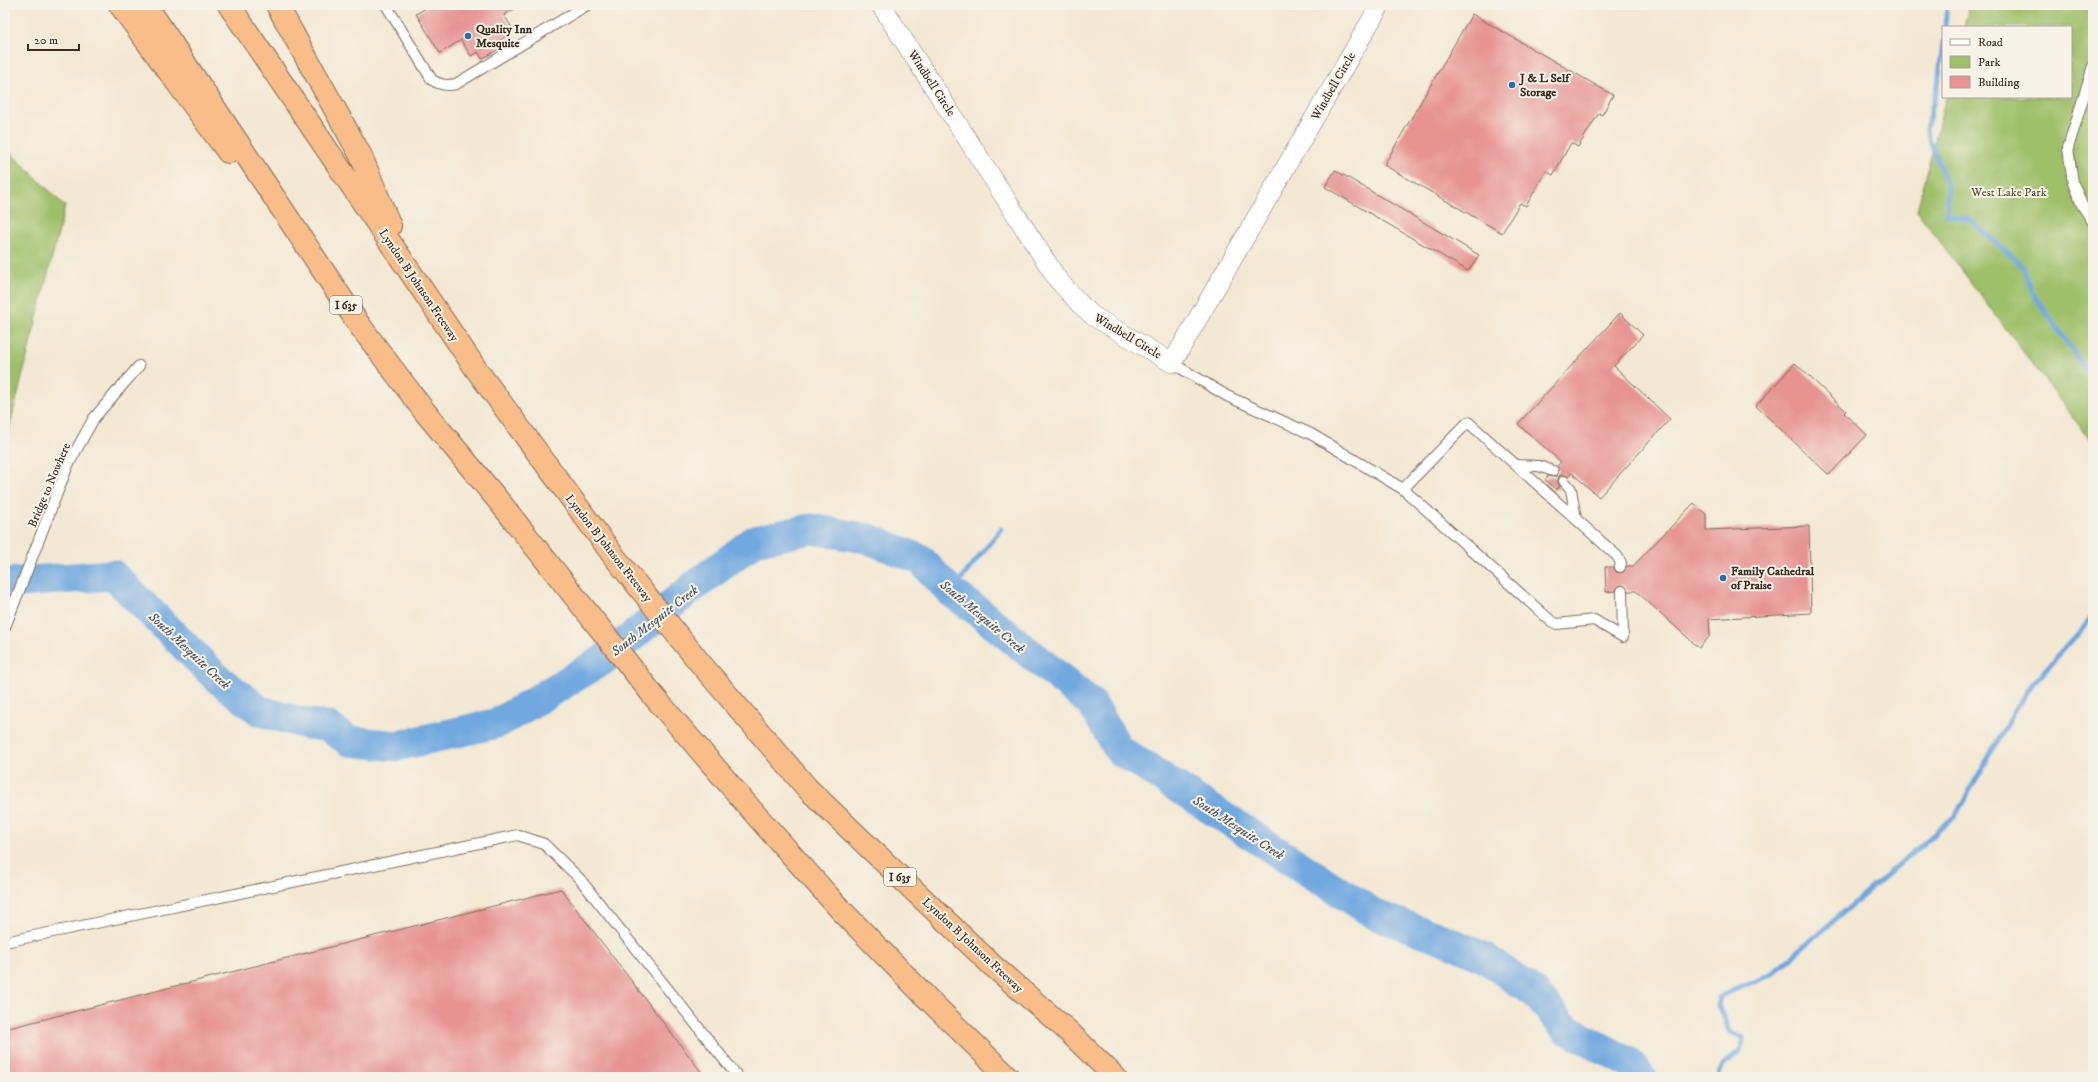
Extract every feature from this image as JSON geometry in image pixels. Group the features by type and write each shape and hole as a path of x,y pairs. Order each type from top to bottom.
{"highway":[{"path":"120,5 250,183 360,326"},
{"name":"I 635","path":"146,5 360,326 425,412 656,699 839,908 927,998 1008,1077"},
{"name":"Lyndon B Johnson Freeway","path":"229,5 476,369 613,555 700,663 808,789 993,966 1112,1073"},
{"path":"277,5 361,156 408,268"}],"street":[{"name":"Windbell Circle","path":"881,5 1058,280 1093,316 1172,363 1380,5"}],"lane":[{"path":"386,5 432,80 441,84 449,85 456,84 587,5"},
{"path":"2093,66 2068,148 2073,183 2082,205 2093,222"},
{"path":"1172,363 1227,396 1310,434 1404,489 1551,621 1557,624 1594,620 1623,637 1622,591"},
{"name":"Bridge to Nowhere","path":"5,627 68,465 94,418 139,366"},
{"path":"1404,489 1468,422 1617,556 1621,563 1620,567"},
{"path":"1516,465 1539,466 1553,471"},
{"path":"1564,481 1571,489 1576,519"},
{"path":"5,942 518,835 544,844 579,878 738,1077"}],"green space":[{"name":"West Lake Park","path":"1969,5 2093,5 2093,444 1917,211 1946,98 2072,98 2072,26 1964,26"},
{"path":"5,147 65,206 5,445"}],"building":[{"name":"Quality Inn Mesquite","path":"431,5 521,5 504,15 514,31 496,43 499,49 482,59 478,52 471,56 461,40 440,53 416,14"},
{"path":"1472,14 1613,95 1602,115 1599,113 1578,147 1571,143 1553,175 1546,171 1526,206 1520,203 1502,233 1384,165"},
{"path":"1335,170 1479,255 1468,271 1325,187"},
{"path":"1620,313 1643,335 1614,366 1670,419 1599,497 1572,473 1568,476 1559,476 1558,482 1560,486 1556,490 1545,480 1548,476 1557,476 1559,470 1557,466 1561,462 1518,424"},
{"path":"1795,363 1846,411 1844,413 1867,435 1829,475 1756,406"},
{"name":"Family Cathedral of Praise","path":"1694,503 1706,514 1706,530 1809,526 1811,613 1709,619 1710,636 1699,648 1636,591 1628,591 1625,586 1621,585 1616,591 1606,592 1605,567 1614,567 1616,572 1621,573 1627,566 1633,566"},
{"path":"561,889 705,1077 5,1077 5,1029"}],"waterway":[{"path":"1945,26 1947,5"},
{"path":"1942,51 1938,85 1926,129 1948,188 1947,215 1969,219 2024,267 2032,292 2093,380"},
{"name":"South Mesquite Creek","path":"5,583 113,575 218,679 260,711 307,724 327,726 349,741 397,746 498,723 603,660 693,587 754,541 811,529 866,538 920,559 951,592 979,612 1092,704 1119,750 1376,915 1448,941 1485,958 1535,993 1566,1029 1628,1062 1642,1077"},
{"path":"951,592 1001,529"},
{"path":"1718,1077 1724,1064 1739,1051 1743,1038 1731,1032 1718,1006 1720,996 1771,975 1955,816 2027,690 2093,617"}],"place":[{"name":"Quality Inn Mesquite","path":"468,36"},
{"name":"J & L Self Storage","path":"1512,85"},
{"name":"Family Cathedral of Praise","path":"1723,578"}]}
